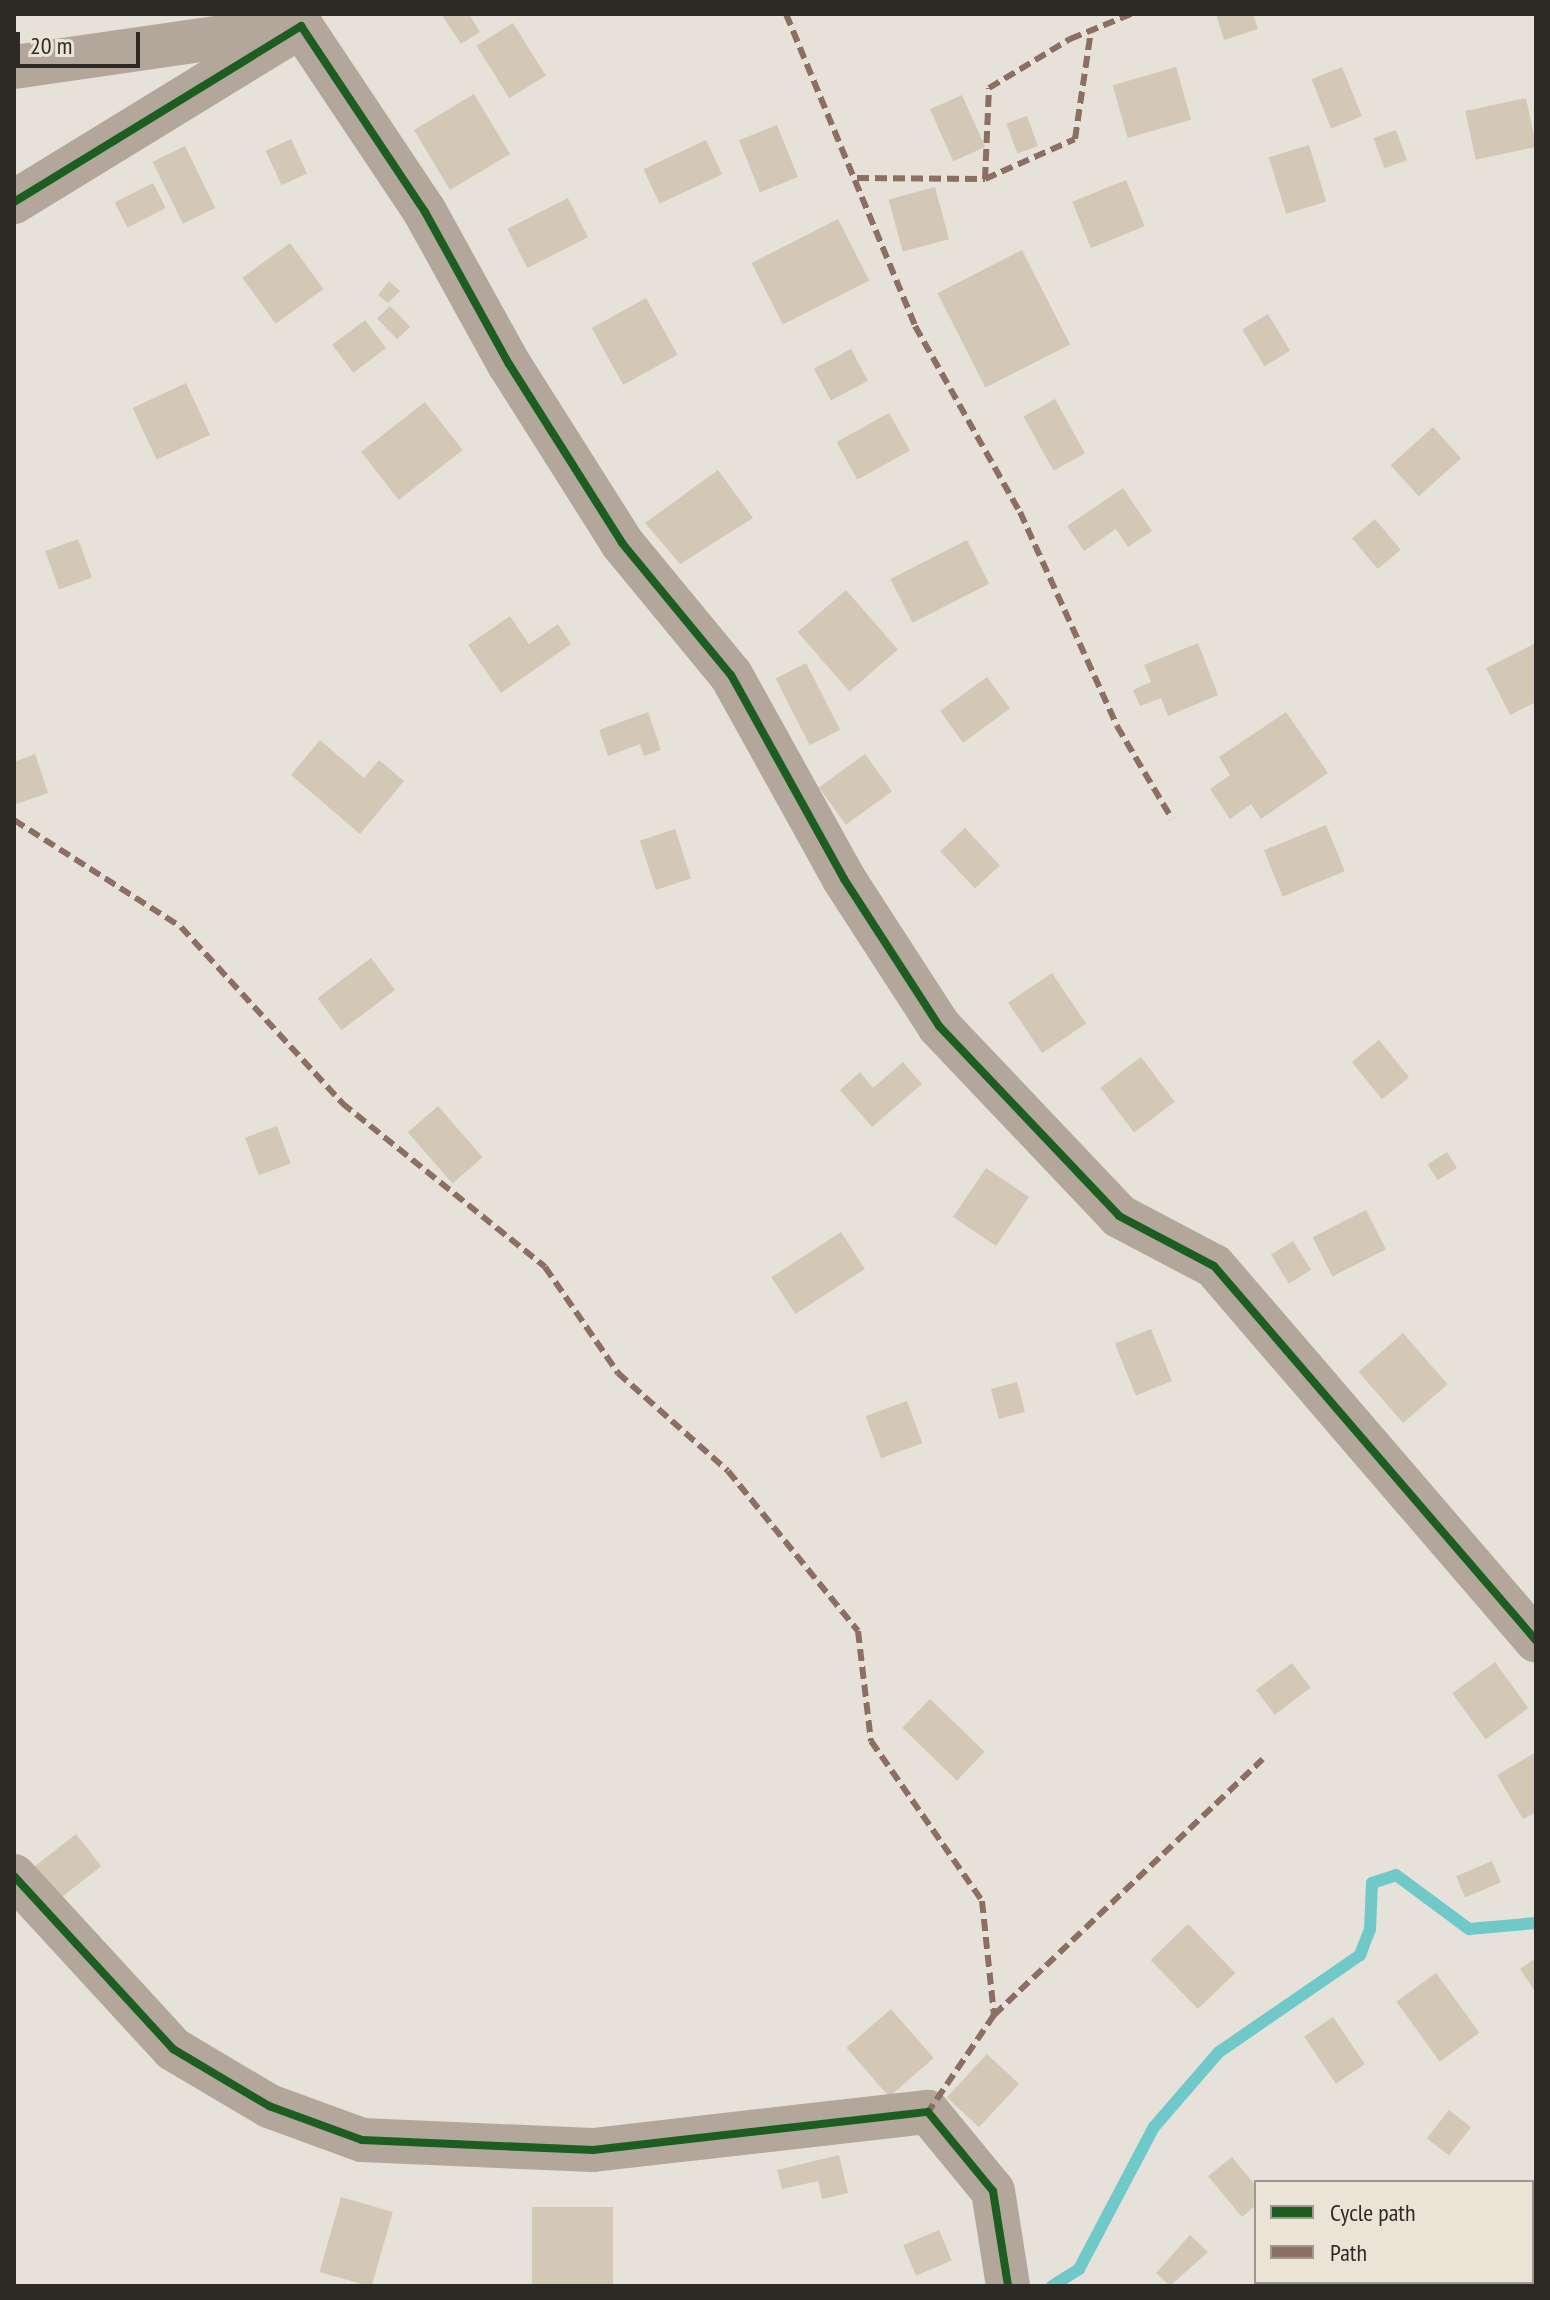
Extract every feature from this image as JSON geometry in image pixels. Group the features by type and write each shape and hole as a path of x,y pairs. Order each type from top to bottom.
{"street":[{"path":"14,67 311,20"},
{"path":"14,202 311,20"},
{"path":"311,20 425,212 509,364 622,543 731,675 844,879 939,1026 1119,1216 1214,1266 1536,1640"},
{"path":"14,1876 173,2049 269,2106 362,2140 593,2150 928,2112 993,2191 1008,2286"}],"building":[{"path":"441,14 469,14 480,32 461,44"},
{"path":"1216,14 1253,14 1258,29 1224,40"},
{"path":"513,23 546,76 509,98 477,46"},
{"path":"1176,67 1191,120 1128,138 1113,85"},
{"path":"1342,67 1362,116 1331,129 1311,79"},
{"path":"474,94 510,154 450,190 414,130"},
{"path":"962,95 985,147 953,161 930,109"},
{"path":"1526,98 1536,147 1476,160 1465,111"},
{"path":"1027,116 1038,146 1017,154 1006,124"},
{"path":"777,125 798,177 760,192 739,140"},
{"path":"1396,130 1407,160 1384,168 1373,138"},
{"path":"291,139 307,173 282,185 266,151"},
{"path":"706,140 722,174 660,204 643,169"},
{"path":"1309,145 1326,201 1286,214 1269,157"},
{"path":"185,146 215,208 183,224 153,162"},
{"path":"1126,180 1145,226 1091,248 1072,202"},
{"path":"153,183 166,208 127,227 115,203"},
{"path":"935,187 949,239 903,252 889,199"},
{"path":"568,198 588,237 527,268 507,229"},
{"path":"838,219 869,280 783,325 752,263"},
{"path":"290,243 324,289 276,324 242,278"},
{"path":"1022,250 1070,344 985,388 937,293"},
{"path":"389,281 400,291 388,303 378,295"},
{"path":"646,298 678,355 623,385 592,328"},
{"path":"390,306 410,327 397,339 377,319"},
{"path":"1268,314 1290,351 1264,366 1242,329"},
{"path":"365,320 386,348 353,373 332,345"},
{"path":"851,349 868,381 831,401 814,369"},
{"path":"186,383 210,435 157,460 133,408"},
{"path":"1055,399 1085,453 1054,471 1024,416"},
{"path":"425,402 463,450 399,500 361,452"},
{"path":"889,413 910,451 857,480 837,442"},
{"path":"1433,427 1461,458 1419,496 1391,465"},
{"path":"718,470 753,518 680,564 645,523"},
{"path":"1123,488 1152,531 1128,547 1116,529 1084,551 1067,526"},
{"path":"1375,519 1401,550 1378,569 1352,538"},
{"path":"78,539 92,578 59,589 45,551"},
{"path":"967,540 989,584 913,623 890,579"},
{"path":"846,590 898,650 850,692 798,632"},
{"path":"510,616 529,644 558,624 571,644 501,693 468,645"},
{"path":"1198,643 1218,695 1168,716 1161,698 1140,706 1133,690 1151,682 1144,665"},
{"path":"1536,643 1536,702 1510,715 1486,668"},
{"path":"806,663 840,730 810,745 776,678"},
{"path":"987,677 1010,709 963,743 940,711"},
{"path":"648,712 661,750 644,756 640,744 608,756 599,730"},
{"path":"1286,712 1328,773 1261,819 1251,804 1230,819 1210,789 1230,775 1219,757"},
{"path":"320,740 364,778 379,760 404,781 360,834 291,775"},
{"path":"35,754 48,793 16,804 14,762"},
{"path":"865,754 892,791 846,825 819,788"},
{"path":"1326,825 1345,871 1283,896 1264,850"},
{"path":"965,828 1000,865 975,888 940,851"},
{"path":"675,829 691,878 656,890 640,840"},
{"path":"371,958 395,990 342,1030 317,998"},
{"path":"1052,973 1086,1024 1042,1053 1008,1003"},
{"path":"1379,1040 1409,1077 1382,1099 1352,1062"},
{"path":"1141,1057 1175,1102 1134,1132 1100,1088"},
{"path":"903,1062 922,1084 872,1127 840,1090 860,1072 873,1088"},
{"path":"438,1106 483,1157 452,1184 408,1132"},
{"path":"277,1126 291,1164 259,1175 245,1138"},
{"path":"1447,1152 1457,1168 1438,1180 1427,1164"},
{"path":"986,1168 1029,1197 996,1246 953,1217"},
{"path":"1366,1210 1386,1249 1333,1276 1313,1237"},
{"path":"841,1232 865,1269 795,1314 771,1277"},
{"path":"1293,1241 1311,1270 1289,1284 1271,1255"},
{"path":"1151,1329 1172,1381 1136,1396 1115,1344"},
{"path":"1403,1333 1448,1384 1403,1423 1358,1372"},
{"path":"1017,1382 1025,1412 999,1419 991,1389"},
{"path":"907,1401 922,1443 881,1458 866,1416"},
{"path":"1495,1662 1529,1708 1486,1739 1452,1693"},
{"path":"1292,1663 1311,1688 1275,1715 1256,1690"},
{"path":"930,1699 985,1752 957,1781 902,1728"},
{"path":"1536,1752 1536,1812 1523,1819 1497,1775"},
{"path":"76,1834 101,1866 57,1901 32,1868"},
{"path":"1492,1861 1501,1882 1465,1897 1456,1876"},
{"path":"1188,1924 1235,1973 1198,2009 1151,1960"},
{"path":"1536,1958 1536,1993 1520,1969"},
{"path":"1436,1973 1479,2033 1440,2062 1396,2002"},
{"path":"891,2009 934,2058 889,2097 846,2048"},
{"path":"1333,2017 1365,2064 1336,2084 1304,2037"},
{"path":"987,2054 1019,2084 979,2127 947,2097"},
{"path":"1449,2110 1471,2127 1449,2156 1427,2138"},
{"path":"839,2155 848,2193 822,2199 818,2181 782,2189 777,2170"},
{"path":"1232,2157 1254,2184 1254,2207 1242,2217 1208,2176"},
{"path":"341,2197 393,2212 372,2286 320,2272"},
{"path":"532,2207 613,2207 613,2286 532,2286"},
{"path":"939,2230 952,2260 916,2276 903,2245"},
{"path":"1190,2235 1208,2252 1170,2286 1156,2273"}],"waterway":[{"path":"1052,2286 1079,2269 1154,2127 1219,2052 1360,1955 1370,1929 1372,1883 1396,1875 1469,1929 1536,1923"}],"marked path":[{"path":"786,14 915,326 1020,512 1117,726 1172,819"},
{"path":"985,179 989,88 1070,39 1131,14"},
{"path":"857,178 985,179 1075,139 1091,31"},
{"path":"14,820 181,927 342,1103 545,1267 618,1373 728,1471 858,1631 871,1741 982,1901 994,2015 928,2112"},
{"path":"994,2015 1263,1759"}],"cycle path":[{"path":"14,202 301,26 425,212 509,364 622,543 731,675 844,879 939,1026 1119,1216 1214,1266 1536,1640"},
{"path":"14,1876 173,2049 269,2106 362,2140 593,2150 928,2112 993,2191 1008,2286"}]}
